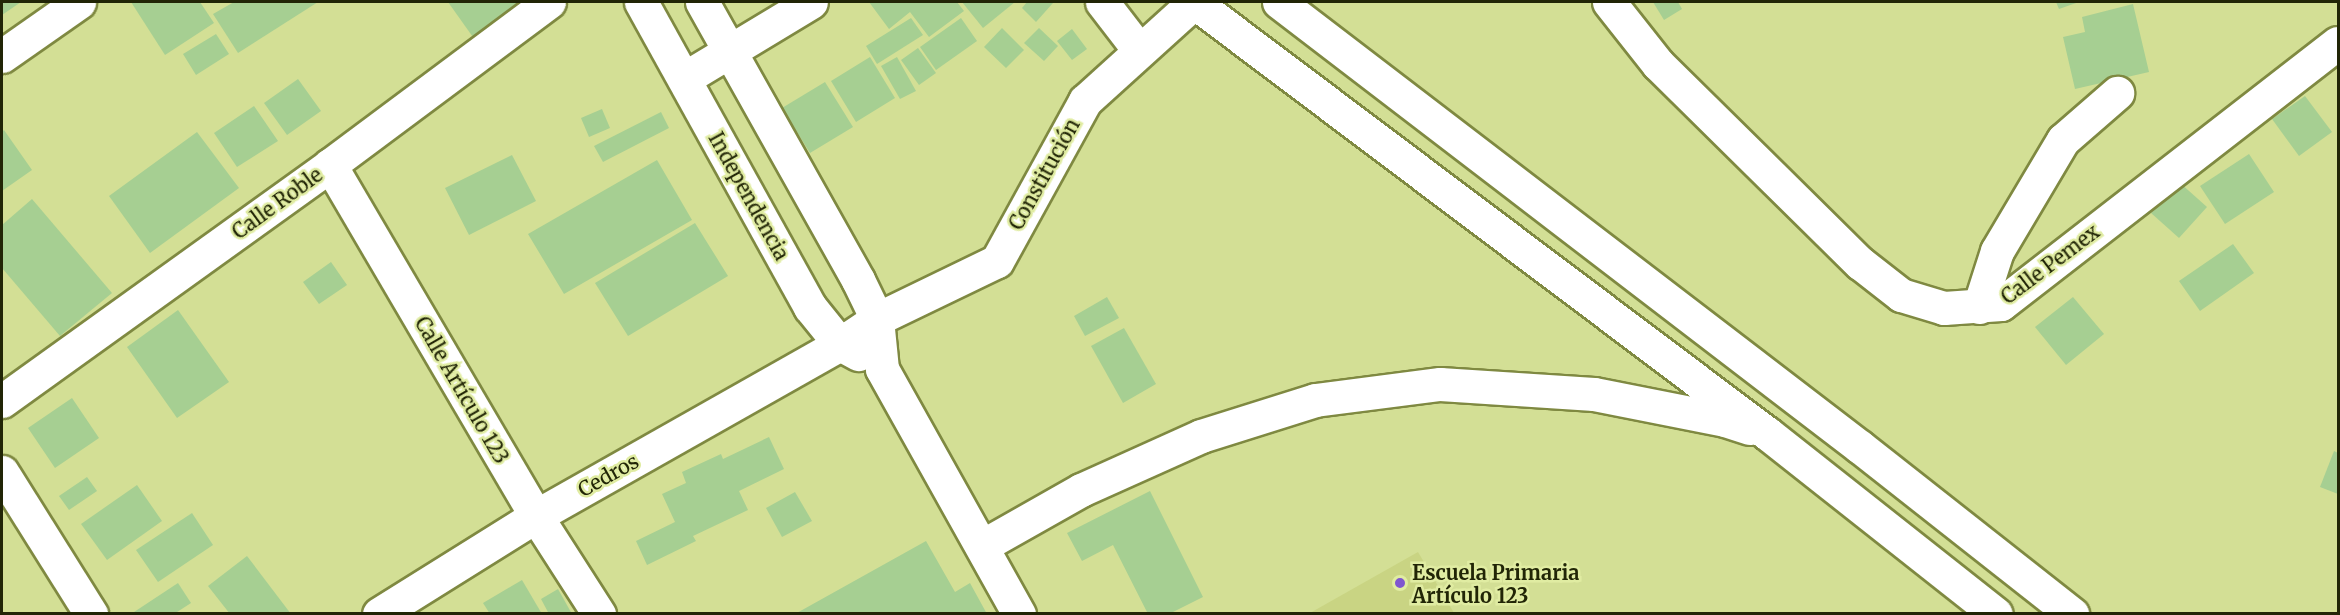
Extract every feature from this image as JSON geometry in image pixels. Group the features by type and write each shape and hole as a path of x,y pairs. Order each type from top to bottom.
{"street":[{"name":"Calle Roble","path":"2,401 330,165 549,2"},
{"name":"Independencia","path":"641,2 810,307 840,344 882,369"},
{"name":"Independencia","path":"702,2 877,319 882,369 1019,614"},
{"path":"685,78 811,2"},
{"path":"1102,2 1139,50"},
{"path":"1194,2 1768,434 1996,614"},
{"name":"Constitución","path":"840,344 877,319 997,261 1085,101 1194,2"},
{"path":"1279,2 1851,440 2072,614"},
{"name":"Calle Pemex","path":"1609,2 1658,64 1860,263 1901,295 1944,308 2001,304 2338,43"},
{"path":"2,56 68,4"},
{"path":"1978,307 1997,251 2063,140 2117,93"},
{"name":"Calle Artículo 123","path":"330,165 536,516 599,614"},
{"name":"Cedros","path":"380,614 536,516 840,344"},
{"path":"982,546 1081,490 1201,436 1315,400 1440,384 1583,394 1725,420 1768,434"},
{"path":"2,472 91,614"}],"shaded area":[{"name":"Escuela Primaria Artículo 123","path":"1418,552 1454,613 1310,613"}],"building":[{"path":"2,2 21,2 2,15"},
{"path":"131,2 200,2 214,23 165,55"},
{"path":"234,2 318,2 238,53 213,14"},
{"path":"448,2 531,2 475,40"},
{"path":"869,2 957,2 964,11 929,37 910,12 889,29"},
{"path":"962,2 1015,2 983,28"},
{"path":"1027,2 1053,3 1036,22 1022,8"},
{"path":"1653,2 1678,2 1682,9 1664,20"},
{"path":"2056,2 2079,2 2059,9"},
{"path":"2133,4 2149,72 2075,89 2063,37 2085,32 2082,17"},
{"path":"911,18 923,35 877,64 866,46"},
{"path":"961,18 977,41 936,70 920,47"},
{"path":"1002,28 1024,50 1006,68 984,47"},
{"path":"1039,28 1058,46 1044,61 1024,43"},
{"path":"1072,29 1087,49 1072,60 1057,41"},
{"path":"216,34 229,54 196,75 183,54"},
{"path":"918,48 936,73 919,85 901,60"},
{"path":"870,57 895,98 856,122 831,81"},
{"path":"897,57 916,91 900,99 881,66"},
{"path":"298,79 321,111 287,135 264,103"},
{"path":"825,82 853,127 810,153 782,108"},
{"path":"2305,96 2332,132 2299,156 2272,119"},
{"path":"254,106 278,141 237,167 214,133"},
{"path":"602,109 610,128 589,137 581,118"},
{"path":"661,112 669,128 603,162 594,146"},
{"path":"4,130 32,170 2,191 2,132"},
{"path":"197,132 239,188 150,253 109,196"},
{"path":"2249,154 2274,192 2225,224 2200,186"},
{"path":"512,155 536,201 469,235 445,188"},
{"path":"657,160 692,220 564,294 528,234"},
{"path":"2179,182 2207,207 2179,238 2151,213"},
{"path":"32,199 112,293 60,336 2,268 2,225"},
{"path":"695,223 728,276 628,336 595,283"},
{"path":"2233,244 2254,273 2200,311 2179,281"},
{"path":"331,262 347,285 319,304 303,282"},
{"path":"1107,297 1119,318 1085,336 1074,316"},
{"path":"2073,297 2104,334 2066,365 2035,327"},
{"path":"178,310 229,382 177,418 127,347"},
{"path":"1124,328 1156,384 1123,403 1091,346"},
{"path":"72,398 99,438 55,468 28,428"},
{"path":"769,437 784,469 739,491 748,510 693,536 696,541 647,565 636,541 675,522 662,494 686,483 682,472 721,454 723,459"},
{"path":"2334,451 2338,453 2338,494 2320,487"},
{"path":"87,477 97,491 69,510 59,496"},
{"path":"137,485 162,521 107,560 81,524"},
{"path":"1150,491 1203,597 1169,614 1148,614 1113,545 1082,561 1067,533"},
{"path":"795,492 812,521 782,537 766,508"},
{"path":"192,513 213,545 158,582 136,550"},
{"path":"926,541 955,592 970,583 987,614 795,614"},
{"path":"247,556 291,614 230,614 208,586"},
{"path":"522,580 542,614 490,614 483,603"},
{"path":"178,583 191,603 174,614 131,614"},
{"path":"558,589 572,614 549,614 541,599"}],"place":[{"name":"Escuela Primaria Artículo 123","path":"1400,583"}]}
